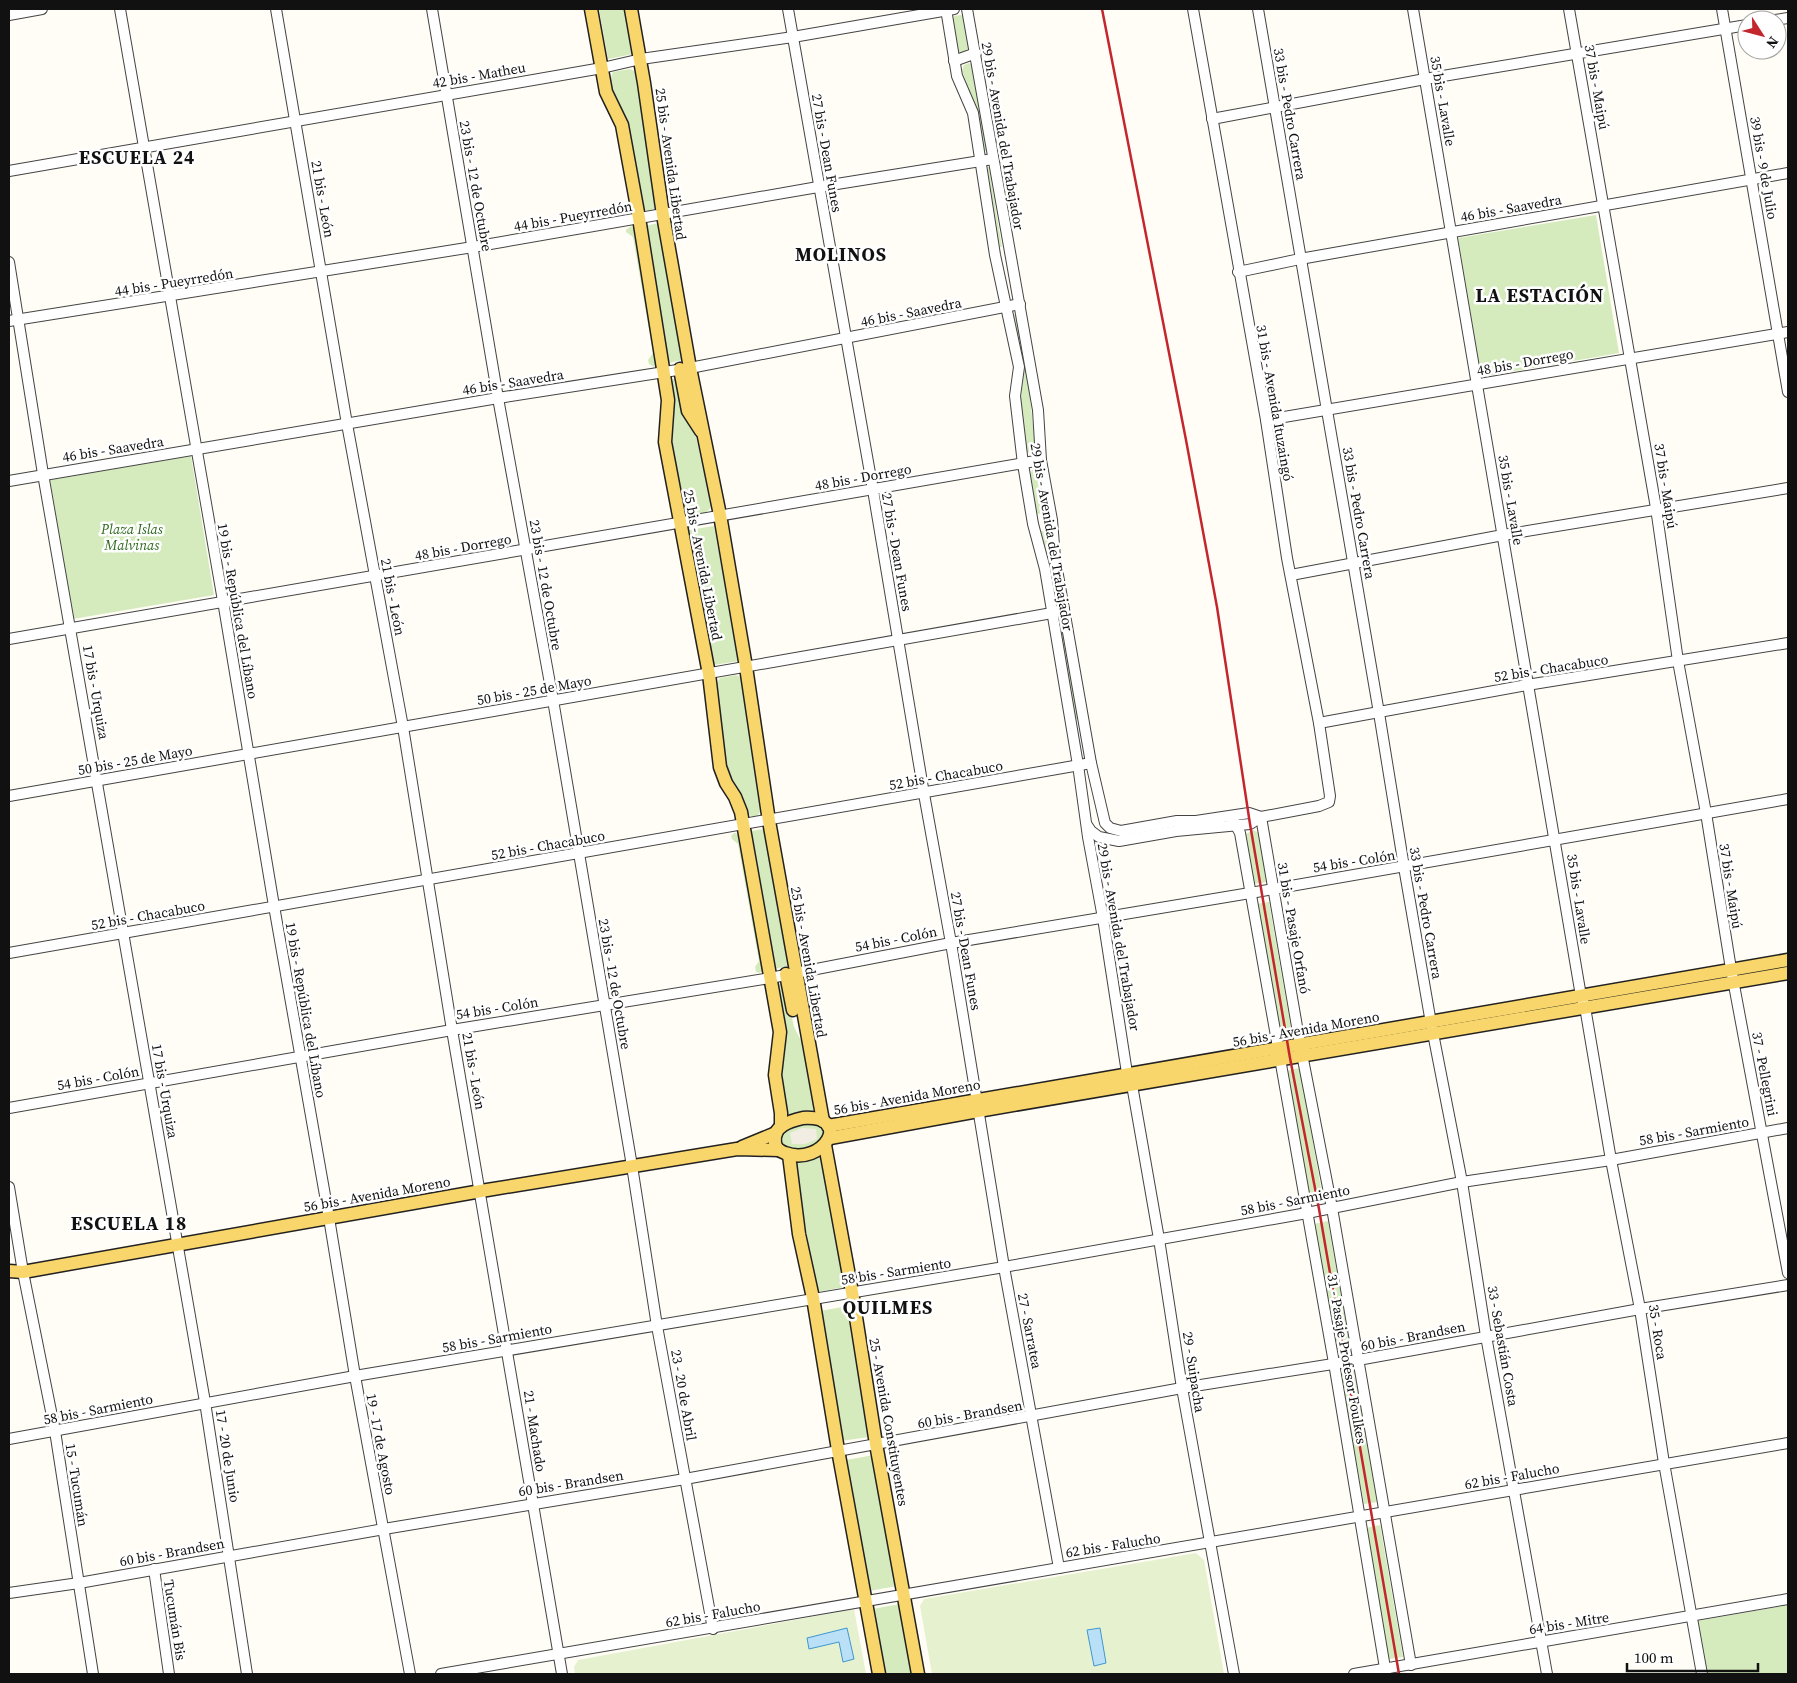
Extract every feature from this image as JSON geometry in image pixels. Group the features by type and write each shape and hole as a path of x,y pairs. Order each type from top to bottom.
{"main road":[{"name":"25 bis - Avenida Libertad","path":"592,9 606,92 622,125 639,218 665,372 668,400 665,442 709,674 720,767 741,812 780,1032 775,1075 781,1113 779,1129"},
{"name":"25 bis - Avenida Libertad","path":"631,9 685,368 703,436 720,515 746,667 791,973 807,1035 826,1133"},
{"name":"56 bis - Avenida Moreno","path":"826,1133 1583,1002 1732,975 1788,960"},
{"name":"56 bis - Avenida Moreno","path":"1732,975 1788,973"},
{"path":"803,1118 812,1118 826,1133 819,1150 800,1156 784,1152 776,1147 774,1140 784,1123 803,1118"},
{"name":"56 bis - Avenida Moreno","path":"737,1149 779,1129"},
{"name":"25 - Avenida Constituyentes","path":"826,1133 876,1444 918,1674"},
{"name":"56 bis - Avenida Moreno","path":"9,1271 23,1272 481,1191 737,1149 784,1152"},
{"path":"784,1152 813,1298 878,1673"},
{"name":"56 bis - Avenida Moreno","path":"9,1279 23,1272"}],"street":[{"path":"9,15 42,9"},
{"name":"19 bis - República del Líbano","path":"120,9 224,601 274,906 329,1218"},
{"name":"21 bis - León","path":"276,9 347,424 403,727 452,1030 481,1191"},
{"name":"23 bis - 12 de Octubre","path":"432,9 498,398 554,700 632,1166"},
{"name":"27 bis - Dean Funes","path":"788,9 873,490 977,1106"},
{"name":"29 bis - Avenida del Trabajador","path":"968,9 1009,253 1020,304 1038,410 1041,460 1052,520 1055,558 1091,763 1105,823 1110,828 1121,831 1178,821 1196,821 1233,815"},
{"name":"31 bis - Avenida Ituzaingó","path":"1193,9 1238,272 1266,420 1287,558 1319,723 1330,796 1329,802 1319,806 1261,817"},
{"name":"33 bis - Pedro Carrera","path":"1258,9 1432,1029"},
{"name":"35 bis - Lavalle","path":"1413,9 1478,384 1527,685 1583,1002"},
{"name":"37 bis - Maipú","path":"1569,9 1656,508 1678,661 1706,813 1732,975"},
{"name":"39 bis - 9 de Julio","path":"1722,9 1752,179 1783,332 1788,392"},
{"name":"42 bis - Matheu","path":"9,171 640,60 793,37 948,10"},
{"name":"29 bis - Avenida del Trabajador","path":"948,10 954,61 972,113 995,255 1019,367 1015,396 1023,464 1072,727 1086,822 1130,1079"},
{"path":"1212,119 1425,79 1737,27"},
{"path":"954,61 976,53"},
{"name":"44 bis - Pueyrredón","path":"14,320 322,272 993,159"},
{"name":"46 bis - Saavedra","path":"1238,272 1300,259 1788,173"},
{"path":"995,255 1009,253"},
{"name":"17 bis - Urquiza","path":"9,262 14,320 98,780 177,1244"},
{"name":"46 bis - Saavedra","path":"9,481 498,398 665,372 1020,304"},
{"name":"48 bis - Dorrego","path":"1266,420 1783,332"},
{"name":"48 bis - Dorrego","path":"9,640 1041,460"},
{"path":"1291,575 1656,508 1788,488"},
{"path":"1034,524 1052,520"},
{"name":"50 bis - 25 de Mayo","path":"9,796 898,641 1052,613 1064,609"},
{"name":"52 bis - Chacabuco","path":"1319,723 1527,685 1788,643"},
{"path":"1072,727 1084,724"},
{"name":"52 bis - Chacabuco","path":"9,953 428,879 744,826 1091,763"},
{"name":"54 bis - Colón","path":"9,1108 452,1030 770,978 951,943 1404,867 1788,799"},
{"path":"1261,817 1249,813 1233,815 1240,833 1278,1055"},
{"path":"1103,816 1086,822 1091,831 1099,838 1119,842 1176,831 1250,824 1261,817"},
{"name":"31 bis - Pasaje Orfanó","path":"1261,817 1302,1050"},
{"name":"37 - Pellegrini","path":"1732,975 1788,1273"},
{"name":"35 - Roca","path":"1583,1002 1640,1309 1664,1463 1702,1674"},
{"name":"33 - Sebastián Costa","path":"1432,1029 1462,1182 1486,1336 1547,1674"},
{"name":"31 - Pasaje Profesor Foulkes","path":"1302,1050 1332,1208 1411,1665"},
{"name":"31 - Pasaje Profesor Foulkes","path":"1278,1055 1334,1363 1386,1672"},
{"name":"29 - Suipacha","path":"1130,1079 1182,1388 1234,1674"},
{"name":"27 - Sarratea","path":"977,1106 1004,1267 1059,1568"},
{"name":"58 bis - Sarmiento","path":"9,1439 355,1376 1004,1267 1307,1213 1462,1182 1611,1160 1788,1128"},
{"name":"23 - 20 de Abril","path":"632,1166 657,1326 713,1629"},
{"name":"15 - Tucumán","path":"9,1187 23,1272 55,1431 93,1674"},
{"name":"21 - Machado","path":"481,1191 562,1674"},
{"name":"19 - 17 de Agosto","path":"329,1218 355,1376 410,1674"},
{"name":"17 - 20 de Junio","path":"177,1244 205,1402 247,1674"},
{"name":"60 bis - Brandsen","path":"9,1593 79,1583 384,1528 685,1479 1182,1388 1358,1360 1640,1309 1788,1285"},
{"name":"62 bis - Falucho","path":"441,1674 713,1629 865,1601 1788,1442"},
{"name":"Tucumán Bis","path":"154,1570 169,1674"},
{"name":"64 bis - Mitre","path":"1354,1674 1386,1672 1411,1665 1541,1641 1692,1617 1788,1599"}],"green space":[{"path":"599,9 625,9 633,54 608,59"},
{"path":"954,16 963,16 969,48 962,53 958,52 953,18"},
{"path":"969,63 972,65 987,151 984,151 978,113 962,71 964,65"},
{"path":"630,69 637,76 656,202 654,209 649,211 644,210 632,151 631,134 612,91 610,80 613,72"},
{"path":"987,167 989,167 1002,247 1000,247"},
{"path":"1596,215 1619,353 1481,377 1458,238"},
{"path":"659,223 682,360 669,363 645,226"},
{"path":"631,226 635,230 657,363 654,367 649,364 648,360 653,353 633,237 626,232"},
{"path":"1016,314 1029,387 1035,446 1035,450 1031,453 1027,452 1020,408 1024,368 1014,315"},
{"path":"675,376 678,376 697,440 711,500 708,511 690,516 684,510 670,444 674,414 672,382"},
{"name":"Plaza Islas Malvinas","path":"191,456 214,595 73,619 50,480"},
{"path":"1033,469 1038,472 1045,513 1037,514 1030,474"},
{"path":"714,526 739,661 714,665 689,530"},
{"path":"1048,530 1050,560 1057,604 1055,604 1041,531"},
{"path":"1060,620 1078,719 1076,719 1058,621"},
{"path":"736,675 742,681 762,809 757,817 754,818 747,813 743,800 727,770 716,685 720,678"},
{"path":"764,829 788,966 774,969 751,831"},
{"path":"1253,830 1259,833 1267,882 1253,884 1246,834"},
{"path":"734,833 740,838 764,970 759,973 756,972 755,967 759,961 738,844 731,836"},
{"path":"1269,902 1292,1034 1278,1037 1256,904"},
{"path":"781,981 784,981 794,1027 804,1046 815,1104 812,1112 791,1116 787,1115 780,1076 785,1042 778,987"},
{"path":"1300,1068 1323,1200 1310,1202 1286,1071"},
{"path":"809,1123 817,1124 826,1130 822,1143 795,1149 781,1142 781,1137 786,1130"},
{"path":"822,1156 845,1287 817,1292 794,1161"},
{"path":"1328,1221 1351,1353 1337,1356 1314,1224"},
{"path":"848,1306 869,1437 841,1441 820,1311"},
{"path":"1354,1370 1377,1502 1364,1504 1340,1373"},
{"path":"874,1455 897,1586 869,1591 846,1460"},
{"path":"1380,1525 1403,1657 1389,1659 1366,1528"},
{"path":"1196,1553 1204,1560 1224,1674 932,1674 920,1606 924,1599"},
{"path":"900,1604 912,1674 885,1674 872,1609"},
{"path":"1788,1605 1788,1674 1707,1674 1697,1621"},
{"path":"854,1609 866,1674 575,1674 574,1667 578,1660"}],"shaded area":[{"path":"802,1128 816,1129 817,1139 805,1144 792,1144 790,1133"}],"water":[{"path":"847,1628 854,1659 843,1662 839,1642 809,1649 807,1638"},
{"path":"1100,1628 1106,1663 1094,1666 1087,1630"}],"railway":[{"path":"1102,9 1217,607 1250,824 1399,1674"}],"district":[{"name":"ESCUELA 24","path":"137,157"},
{"name":"MOLINOS","path":"841,254"},
{"name":"LA ESTACIÓN","path":"1540,295"},
{"name":"ESCUELA 18","path":"129,1223"},
{"name":"QUILMES","path":"888,1307"}]}
